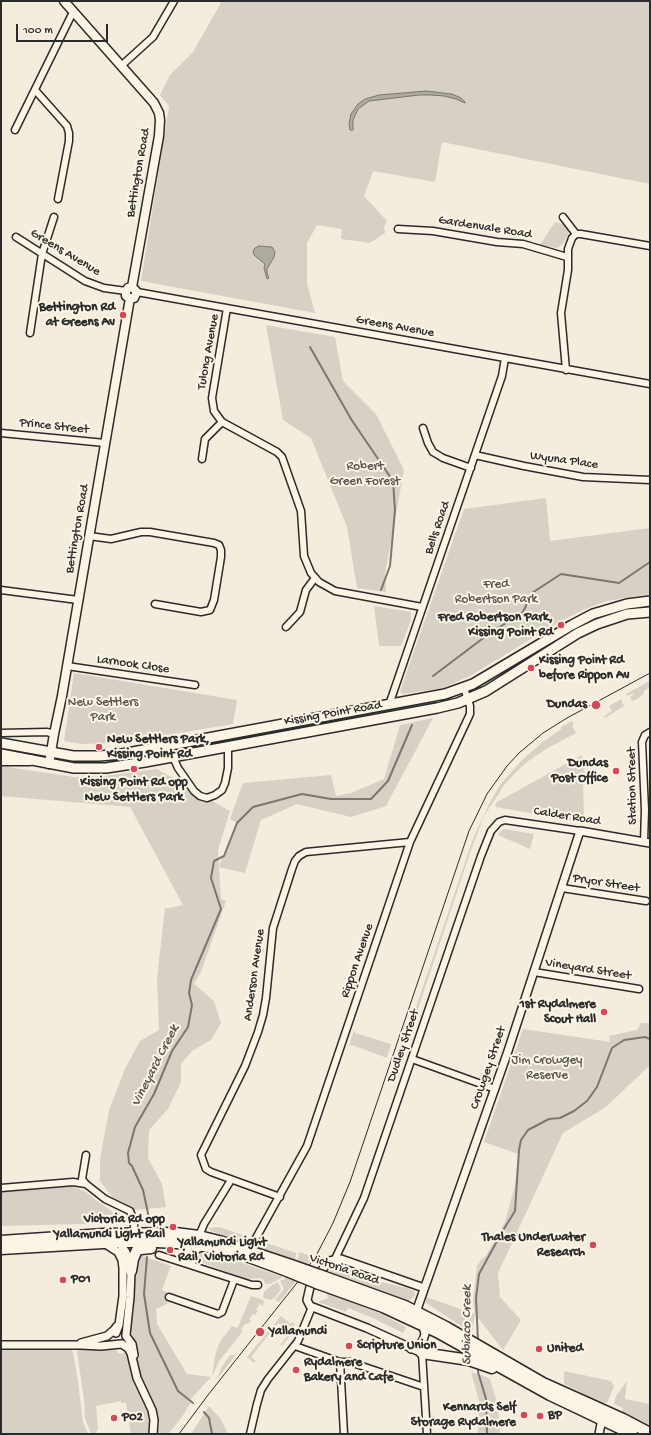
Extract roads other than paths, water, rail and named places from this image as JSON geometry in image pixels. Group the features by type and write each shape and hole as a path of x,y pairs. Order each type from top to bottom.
{"highway":[{"path":"1,760 30,760"},
{"name":"Victoria Road","path":"1,1250 104,1238 133,1232 174,1232 199,1236 242,1248 319,1279 392,1301 416,1312 465,1342 515,1376 550,1395 604,1416 623,1419 650,1433"},
{"path":"1,1236 18,1236 34,1239"},
{"name":"Victoria Road","path":"1,1241 104,1238 119,1247 185,1246 219,1248 289,1268"},
{"path":"131,1271 134,1256 139,1249 185,1246 219,1248"},
{"name":"Victoria Road","path":"319,1279 423,1326 465,1342"},
{"path":"421,1350 466,1359 488,1359"},
{"name":"Victoria Road","path":"488,1359 543,1383 604,1416 632,1434"}],"main road":[{"name":"Bettington Road","path":"49,764 160,120 159,113 154,102 73,12 65,1"},
{"name":"Kissing Point Road","path":"1,743 73,756 122,754 445,694 464,688 483,678 593,614 627,604 650,601"},
{"name":"Kissing Point Road","path":"1,754 74,768 118,766 448,706 468,699 494,686 578,633 592,626 627,614 650,612"},
{"path":"1,1253 24,1248"}],"street":[{"path":"121,66 153,37 174,1"},
{"path":"15,130 73,12"},
{"path":"35,90 67,126 69,133 58,199"},
{"path":"563,217 576,234"},
{"path":"30,333 42,254 54,218"},
{"name":"Gardenvale Road","path":"398,229 433,231 497,242 523,244 567,257"},
{"path":"576,234 650,246"},
{"path":"566,370 561,313 568,270 568,249 570,241 576,234"},
{"name":"Greens Avenue","path":"16,237 85,281 104,288 227,308 650,384"},
{"name":"Tulong Avenue","path":"222,422 214,411 212,398 227,308"},
{"name":"Bells Road","path":"389,705 502,376 505,358"},
{"path":"202,459 205,439 222,422 277,452 282,457 301,511 306,562 315,578 324,586 335,591 422,607"},
{"path":"423,428 433,452 443,458 471,468"},
{"name":"Prince Street","path":"1,433 105,443"},
{"name":"Wyuna Place","path":"475,455 583,477 650,480"},
{"path":"89,536 111,539 141,532 150,532 219,545 221,556 213,604 210,610 207,612 201,612 155,604"},
{"path":"286,627 300,612 306,590 315,578"},
{"path":"1,590 78,600"},
{"name":"Larnook Close","path":"67,666 195,685"},
{"name":"Rippon Avenue","path":"256,1238 280,1197 312,1134 410,842 470,714 470,706 464,688"},
{"path":"1,734 47,732 54,734"},
{"name":"Station Street","path":"647,843 642,742 645,735 650,732"},
{"path":"173,757 178,768 194,791 200,796 207,798 222,790 225,783 228,768 228,747"},
{"name":"Calder Road","path":"488,837 495,825 505,820 647,843"},
{"name":"Crowgey Street","path":"416,1312 495,1089 580,831"},
{"name":"Dudley Street","path":"319,1279 330,1262 335,1259 364,1198 488,837"},
{"name":"Anderson Avenue","path":"280,1197 231,1180 206,1169 201,1155 245,1066 258,1032 266,998 273,928 295,861 299,856 314,850 410,842"},
{"name":"Pryor Street","path":"562,888 646,901"},
{"name":"Vineyard Street","path":"534,972 639,989"},
{"path":"412,1060 495,1089"},
{"path":"86,1155 82,1179 105,1199 130,1211 134,1221 133,1232 123,1237 119,1247 124,1268 123,1292 120,1320 115,1334 115,1341 122,1344 130,1351 138,1382 153,1415 153,1434"},
{"path":"199,1236 204,1224 231,1180"},
{"path":"1,1188 73,1182 86,1184"},
{"path":"185,1246 185,1263"},
{"path":"1,1345 76,1344 101,1346 122,1344 126,1341 131,1271 126,1252 119,1247"},
{"path":"192,1265 195,1251 204,1247"},
{"path":"159,1255 234,1280 252,1285 258,1285"},
{"path":"335,1259 344,1260 424,1288"},
{"path":"319,1279 307,1299 308,1304 312,1307 367,1328 411,1349 421,1350"},
{"path":"169,1297 218,1314 222,1312 234,1280"},
{"path":"250,1434 262,1390 268,1379 295,1346 312,1307"},
{"path":"76,1344 107,1336 114,1330 120,1320"},
{"path":"423,1326 424,1337 421,1350 427,1434"},
{"path":"76,1344 102,1341 121,1331 126,1335 133,1346 134,1364"},
{"path":"295,1346 340,1362 350,1362 424,1387"},
{"path":"340,1362 344,1434"},
{"path":"599,1434 604,1416"}],"waterway":[{"path":"310,347 351,419 393,481 395,510 390,566 381,590"},
{"name":"Vineyard Creek","path":"433,676 486,636 523,612 532,593 561,574 619,583 650,562"},
{"name":"Vineyard Creek","path":"149,1224 143,1190 132,1166 129,1163 128,1153 135,1127 154,1094 172,1051 188,1027 192,1005 189,993 191,980 221,909 211,878 214,861 224,856 237,823 253,807 302,794 331,799 371,799 388,781 412,725"},
{"name":"Subiaco Creek","path":"478,1341 476,1298 479,1274 515,1211 521,1140 528,1130 549,1119 560,1118 574,1111 587,1101 597,1087 612,1048 624,1040 645,1037 650,1039"},
{"name":"Vineyard Creek","path":"147,1257 144,1294 150,1333 178,1391 193,1403"},
{"name":"Subiaco Creek","path":"478,1366 478,1372 486,1399 487,1434"},
{"name":"Vineyard Creek","path":"204,1412 209,1418 212,1434"}],"tram line":[{"path":"179,1434 300,1279 318,1252 333,1223 350,1182 469,831 487,794 507,766 519,753 543,733 567,718 650,673"}],"place":[{"name":"Bettington Rd at Greens Av","path":"123,315"},
{"name":"Fred Robertson Park, Kissing Point Rd","path":"561,625"},
{"name":"Kissing Point Rd before Rippon Av","path":"531,668"},
{"name":"Dundas","path":"596,705"},
{"name":"New Settlers Park, Kissing Point Rd","path":"99,747"},
{"name":"Kissing Point Rd opp New Settlers Park","path":"134,769"},
{"name":"Dundas Post Office","path":"616,771"},
{"name":"1st Rydalmere Scout Hall","path":"604,1012"},
{"name":"Victoria Rd opp Yallamundi Light Rail","path":"173,1227"},
{"name":"Thales Underwater Research","path":"593,1245"},
{"name":"Yallamundi Light Rail, Victoria Rd","path":"170,1250"},
{"name":"P01","path":"63,1280"},
{"name":"Yallamundi","path":"260,1332"},
{"name":"Scripture Union","path":"349,1346"},
{"name":"United","path":"539,1349"},
{"name":"Rydalmere Bakery and Cafe","path":"296,1370"},
{"name":"Kennards Self Storage Rydalmere","path":"524,1415"},
{"name":"BP","path":"540,1416"},
{"name":"P02","path":"114,1418"}],"park label":[{"name":"Robert Green Forest","path":"365,474"},
{"name":"Fred Robertson Park","path":"496,592"},
{"name":"New Settlers Park","path":"103,710"},
{"name":"Jim Crowgey Reserve","path":"547,1068"}]}
